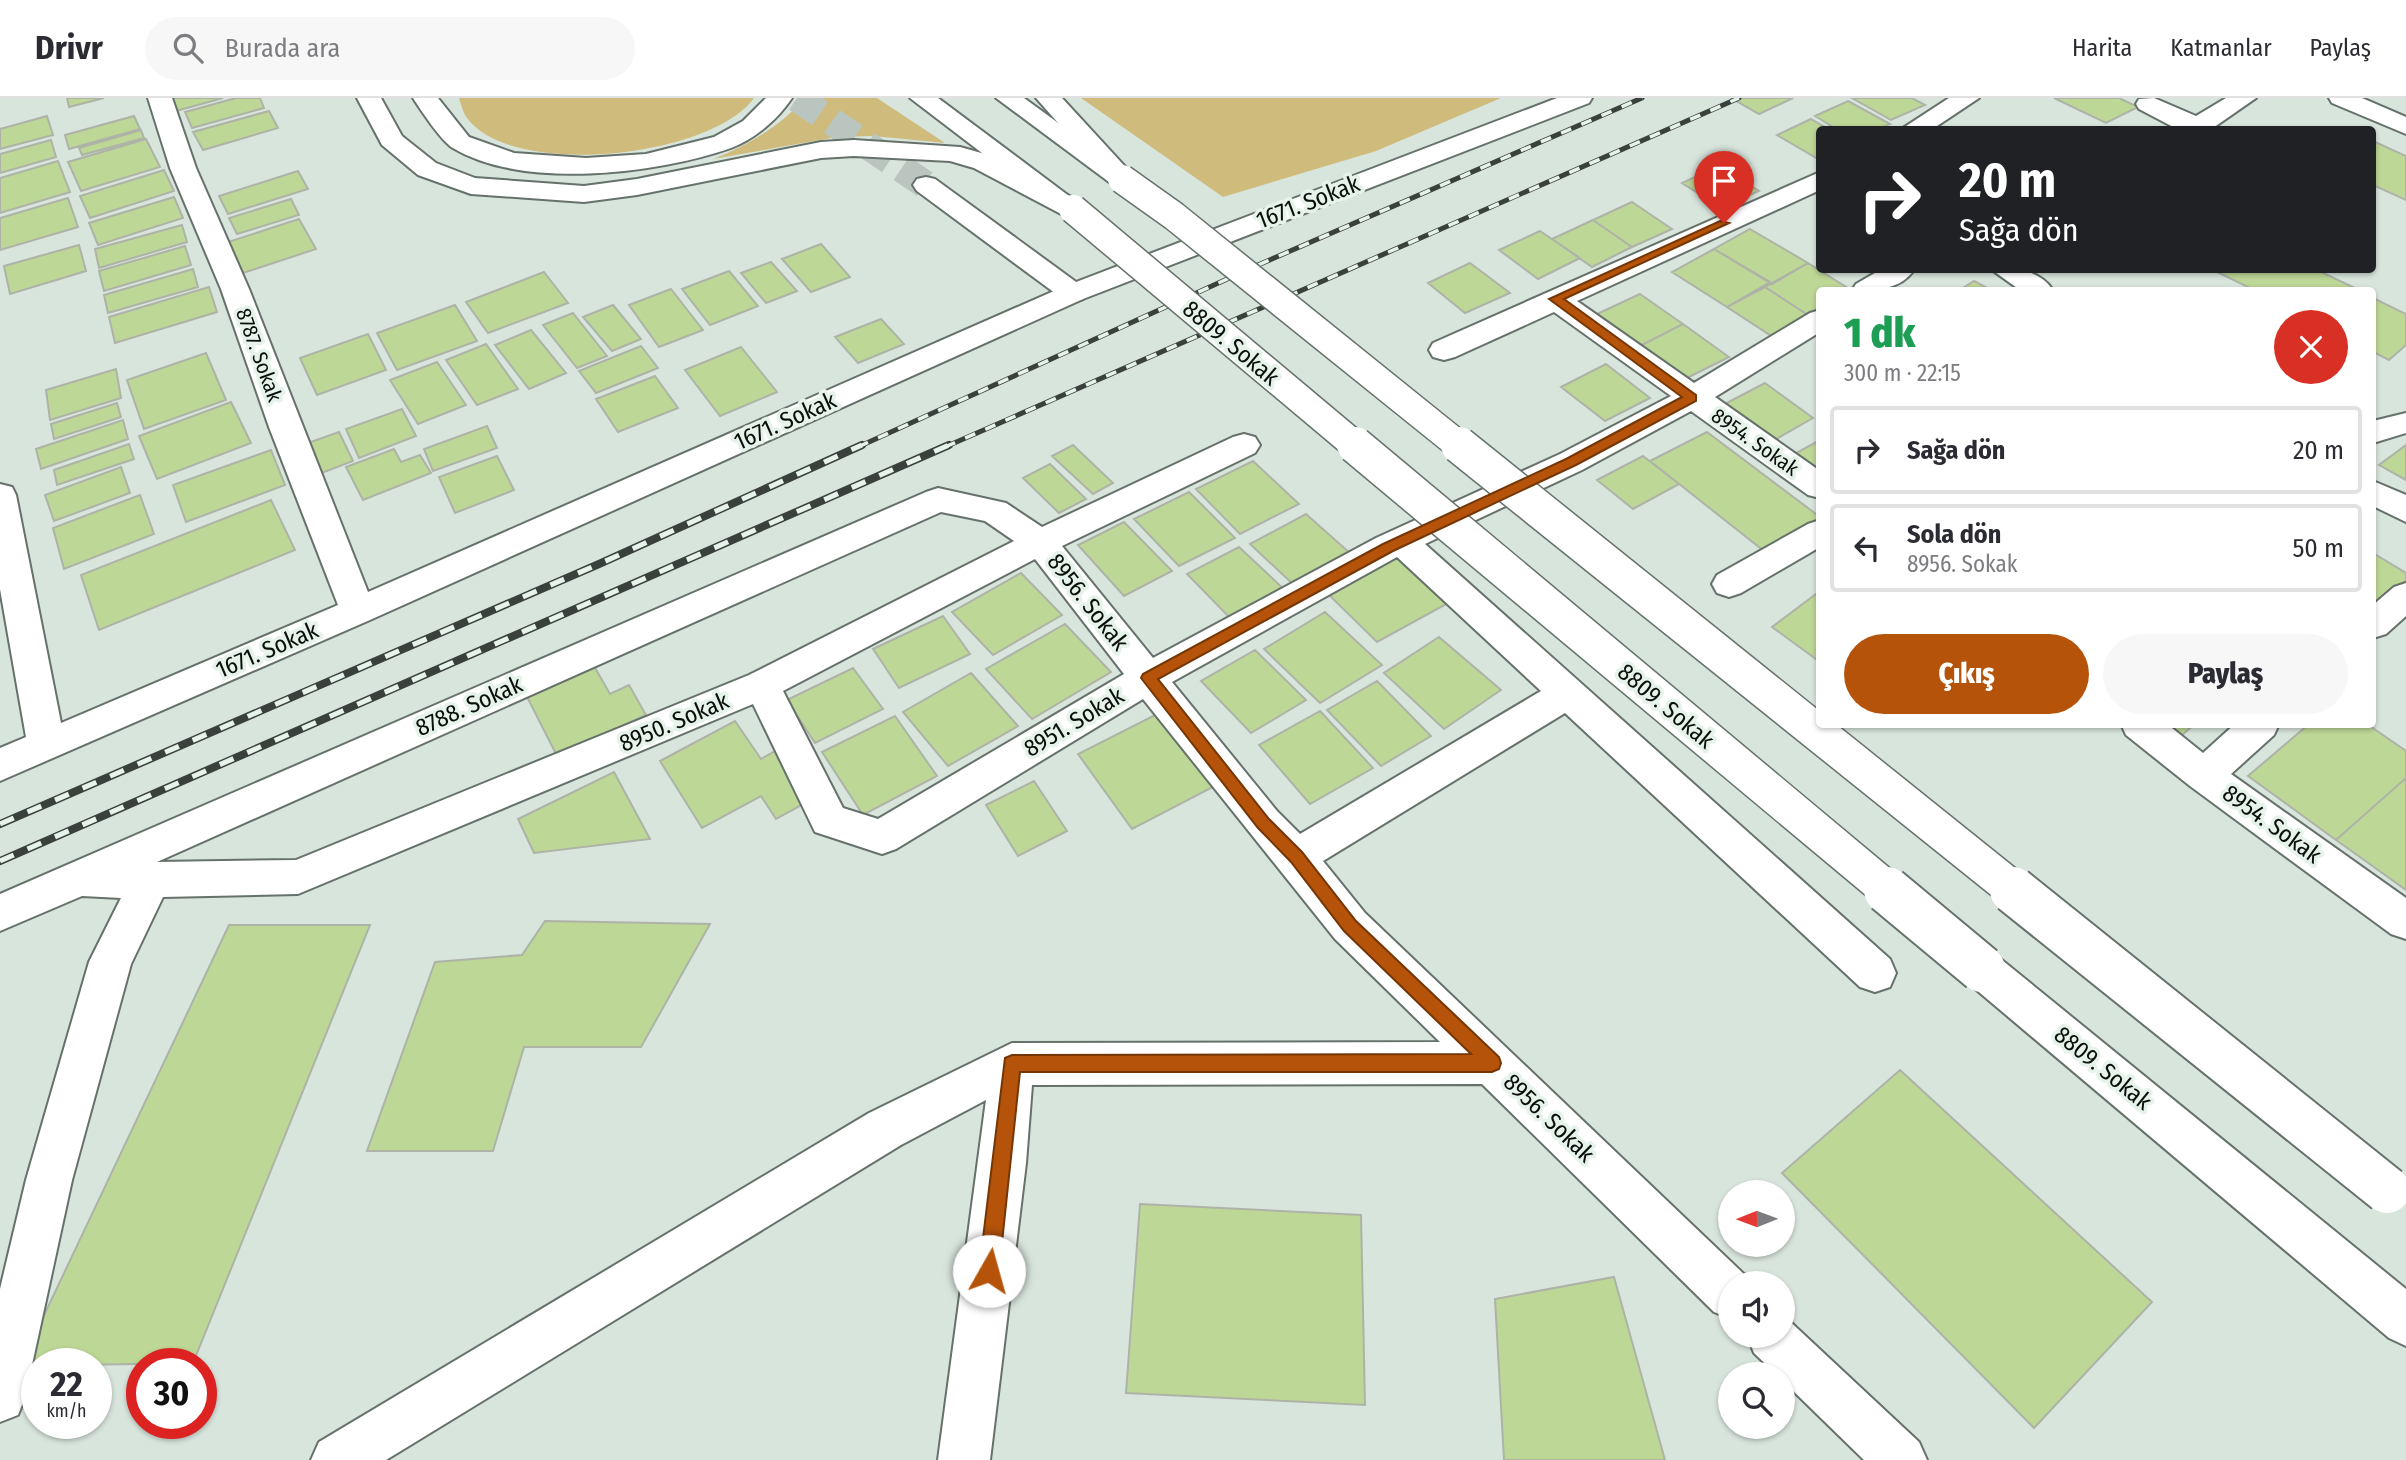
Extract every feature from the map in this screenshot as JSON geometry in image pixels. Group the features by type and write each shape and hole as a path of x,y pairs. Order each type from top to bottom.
{"main road":[{"name":"8787. Sokak","path":"160,98 183,168 235,289 285,427 358,611"},
{"path":"369,98 391,140 427,169 471,186 584,194 637,187 821,150 854,148 951,153 983,162 1073,209"},
{"path":"428,100 460,142 510,161 586,166 646,162 723,142 751,126 780,98"},
{"name":"8809. Sokak","path":"922,98 1073,209 2406,1321"},
{"path":"1008,98 1174,216 2397,1197"},
{"path":"1048,98 1122,179"},
{"name":"1671. Sokak","path":"0,765 358,611 1073,293 1580,98"},
{"path":"1919,126 1967,98"},
{"path":"2197,126 2244,98"},
{"path":"2341,98 2406,126"},
{"path":"2148,104 2190,126"},
{"path":"1444,350 1816,182"},
{"path":"926,185 1073,293"},
{"path":"1871,287 1895,273"},
{"path":"2011,273 2034,287"},
{"name":"8954. Sokak","path":"1555,299 1816,484"},
{"name":"8951. Sokak","path":"762,685 829,820 882,837 1148,678 1399,541 1571,462 1691,398 1816,321"},
{"path":"2376,431 2406,423"},
{"name":"8950. Sokak","path":"71,881 298,877 762,685 1040,542 1244,445"},
{"path":"2376,494 2406,510"},
{"path":"0,495 46,745"},
{"name":"8956. Sokak","path":"937,500 993,511 1040,542 1263,823 1296,857 1350,926 1718,1282"},
{"name":"8788. Sokak","path":"0,913 937,500"},
{"path":"1729,584 1816,535"},
{"path":"1399,541 1875,973"},
{"path":"2376,622 2406,596"},
{"path":"1296,857 1566,694"},
{"name":"8954. Sokak","path":"2144,728 2204,775 2406,921"},
{"path":"2204,775 2257,728"},
{"path":"0,1397 49,1180 110,962 151,880"},
{"path":"337,1460 885,1129 1012,1064 1492,1063"},
{"path":"964,1460 1003,1163 1012,1064"},
{"path":"1785,1348 1901,1460"}],"shaded area":[{"path":"459,98 754,98 731,118 698,135 657,147 612,153 567,154 525,149 491,137 467,118"},
{"path":"805,98 877,98 945,143 873,136 837,137 713,159 763,134"},
{"path":"1081,98 1501,98 1376,151 1223,197"}],"building":[{"path":"67,98 104,98 69,107"},
{"path":"171,98 223,98 176,111"},
{"path":"236,98 260,98 264,108 192,128 185,112"},
{"path":"1731,98 1793,98 1759,114"},
{"path":"1852,98 1912,98 1925,105 1891,120"},
{"path":"2054,98 2119,98 2138,107 2106,123"},
{"path":"1848,101 1890,124 1831,126 1815,116"},
{"path":"269,111 278,128 203,150 193,132"},
{"path":"47,116 53,135 0,149 0,129"},
{"path":"134,116 140,129 69,149 65,135"},
{"path":"1811,119 1823,126 1816,126 1816,158 1777,135"},
{"path":"141,130 144,138 82,155 79,148"},
{"path":"146,139 160,167 81,191 68,162"},
{"path":"51,140 56,157 0,173 0,154"},
{"path":"2376,142 2406,156 2406,200 2376,186"},
{"path":"58,161 70,192 0,213 0,178"},
{"path":"1718,166 1759,191 1722,208 1682,183"},
{"path":"164,170 174,191 90,218 80,196"},
{"path":"298,171 308,189 228,214 219,196"},
{"path":"174,197 183,218 98,245 89,223"},
{"path":"68,198 78,227 0,250 0,218"},
{"path":"291,199 299,215 237,234 229,218"},
{"path":"1632,202 1672,229 1632,247 1593,220"},
{"path":"299,219 316,249 243,273 228,242"},
{"path":"1593,220 1632,247 1592,267 1552,239"},
{"path":"182,225 187,242 99,268 95,249"},
{"path":"1750,229 1808,263 1772,284 1714,249"},
{"path":"1540,231 1580,258 1538,279 1499,250"},
{"path":"821,244 850,277 811,292 782,259"},
{"path":"79,245 86,271 10,294 4,266"},
{"path":"185,246 191,265 104,291 99,271"},
{"path":"1714,249 1770,282 1727,307 1672,272"},
{"path":"771,262 797,291 766,303 741,273"},
{"path":"1470,263 1510,293 1465,313 1428,283"},
{"path":"1808,263 1816,268 1816,273 1824,273 1846,287 1816,287 1816,314 1811,317 1765,287"},
{"path":"193,269 198,287 108,313 104,295"},
{"path":"729,271 758,306 710,325 682,289"},
{"path":"544,272 568,303 488,333 466,302"},
{"path":"2219,273 2323,273 2353,287 2248,287"},
{"path":"1974,281 1985,287 1965,287"},
{"path":"209,287 217,312 115,343 109,317"},
{"path":"1765,287 1811,317 1773,337 1727,307"},
{"path":"671,289 703,330 659,347 629,305"},
{"path":"1640,294 1683,324 1640,346 1597,314"},
{"path":"2376,299 2406,314 2406,345 2389,360 2376,354"},
{"path":"455,305 477,341 397,370 377,333"},
{"path":"613,305 641,339 612,351 583,317"},
{"path":"573,313 607,356 577,368 543,325"},
{"path":"881,319 904,344 858,363 835,337"},
{"path":"1683,324 1729,357 1685,379 1640,346"},
{"path":"531,330 566,373 529,389 495,345"},
{"path":"368,334 386,370 317,395 300,358"},
{"path":"486,344 518,389 477,405 446,360"},
{"path":"641,346 658,368 596,393 579,371"},
{"path":"741,347 777,392 720,416 685,370"},
{"path":"206,353 226,400 144,429 127,380"},
{"path":"437,362 466,405 418,424 390,380"},
{"path":"1606,364 1650,398 1605,421 1561,387"},
{"path":"116,369 121,398 50,420 46,390"},
{"path":"655,376 678,408 618,432 596,399"},
{"path":"1765,383 1813,418 1771,442 1721,406"},
{"path":"231,402 251,443 157,479 139,436"},
{"path":"117,403 121,417 54,439 51,424"},
{"path":"402,409 416,436 359,458 346,429"},
{"path":"123,420 128,439 41,469 36,449"},
{"path":"487,426 497,448 433,471 424,449"},
{"path":"339,432 353,461 319,474 305,444"},
{"path":"1707,432 1816,514 1816,527 1769,555 1650,461"},
{"path":"1816,442 1816,475 1791,456"},
{"path":"129,444 134,459 57,485 54,470"},
{"path":"1073,445 1113,483 1093,494 1052,456"},
{"path":"2406,445 2406,480 2379,465"},
{"path":"394,449 401,462 420,455 431,473 363,500 346,467"},
{"path":"271,450 285,485 186,522 173,485"},
{"path":"497,456 514,490 455,513 439,477"},
{"path":"1643,456 1679,484 1633,509 1597,480"},
{"path":"1253,461 1299,504 1240,534 1196,489"},
{"path":"1050,464 1086,499 1059,513 1023,478"},
{"path":"121,467 130,493 54,521 45,495"},
{"path":"1189,492 1235,538 1179,566 1134,519"},
{"path":"140,495 154,534 64,569 53,528"},
{"path":"271,500 295,550 99,630 81,575"},
{"path":"1306,514 1351,554 1295,586 1250,544"},
{"path":"1124,522 1172,571 1124,596 1078,545"},
{"path":"1239,547 1287,592 1234,622 1187,574"},
{"path":"1399,555 1450,602 1377,642 1328,594"},
{"path":"2376,555 2406,573 2406,588 2376,603"},
{"path":"1021,573 1062,615 993,655 952,612"},
{"path":"1816,594 1816,659 1772,627"},
{"path":"1325,612 1382,665 1320,703 1264,649"},
{"path":"943,616 970,654 899,688 873,649"},
{"path":"1065,624 1111,672 1032,719 986,669"},
{"path":"1439,637 1501,690 1444,729 1384,673"},
{"path":"1255,650 1306,700 1251,733 1201,681"},
{"path":"590,659 610,694 629,685 646,715 557,756 523,689"},
{"path":"853,668 883,709 815,743 787,700"},
{"path":"971,673 1018,726 948,766 903,712"},
{"path":"1377,681 1431,736 1381,766 1327,710"},
{"path":"1320,711 1373,768 1310,804 1259,745"},
{"path":"1157,714 1213,787 1132,829 1078,754"},
{"path":"895,716 937,776 863,815 822,752"},
{"path":"735,721 761,759 775,751 809,801 776,819 761,796 702,828 660,761"},
{"path":"2173,728 2190,728 2182,735"},
{"path":"2304,728 2373,728 2406,751 2406,778 2336,840 2248,776"},
{"path":"614,772 650,839 534,853 518,819"},
{"path":"2406,778 2406,890 2336,840"},
{"path":"1034,781 1067,831 1018,856 986,805"},
{"path":"545,921 710,924 641,1047 524,1047 493,1151 367,1151 435,962 522,955"},
{"path":"229,925 370,925 199,1348 126,1348 126,1364 112,1364 112,1348 29,1348"},
{"path":"1900,1070 2152,1302 2034,1428 1796,1187 1796,1180 1789,1180 1782,1173"},
{"path":"1140,1204 1361,1215 1365,1405 1126,1393"},
{"path":"1614,1277 1665,1460 1504,1460 1495,1299"}],"tunnel":[{"path":"797,98 926,185"}],"railway":[{"path":"858,447 1258,265 1642,98"},
{"path":"945,447 1739,98"},
{"path":"0,824 599,564 862,445"},
{"path":"0,861 949,445"}],"route":[{"path":"989,1271 1012,1064 1492,1063 1350,926 1296,857 1263,823 1148,678 1388,547 1571,462 1691,398 1555,299 1724,223"}]}
